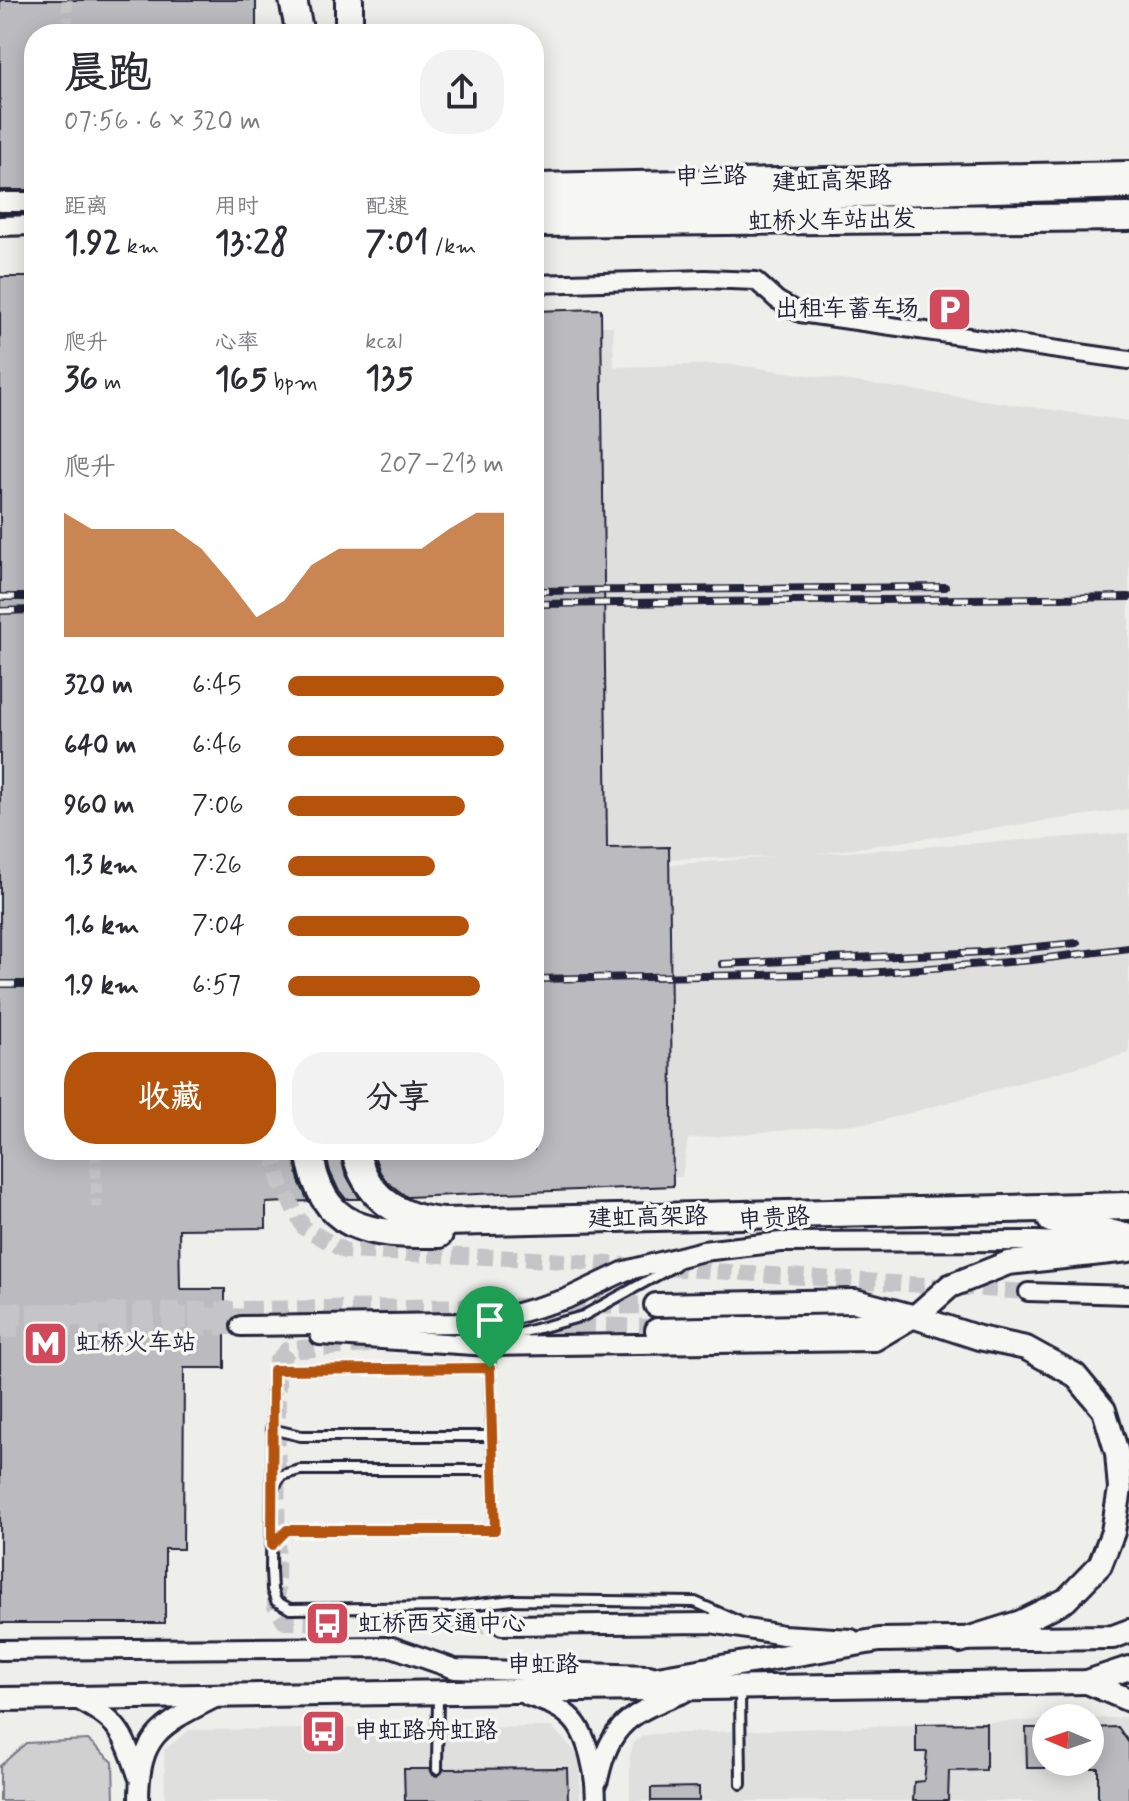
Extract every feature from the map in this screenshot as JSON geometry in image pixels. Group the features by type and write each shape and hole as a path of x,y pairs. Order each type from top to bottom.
{"highway":[{"path":"293,0 298,24"},
{"path":"349,0 349,24"},
{"name":"建虹高架路","path":"544,187 1129,175"},
{"name":"虹桥火车站出发","path":"544,223 1129,217"},
{"path":"311,1160 324,1199 357,1226 383,1233 453,1234 489,1222"},
{"name":"建虹高架路","path":"358,1160 373,1188 395,1210 429,1221 976,1210"},
{"path":"976,1210 1129,1206"},
{"path":"976,1210 1057,1219 1129,1238"}],"main road":[{"name":"申贵路","path":"915,1317 950,1286 1008,1263 1129,1247"},
{"path":"656,1305 855,1301 979,1338 1026,1348 1075,1375 1104,1410 1117,1453 1120,1489 1113,1532 1100,1565 1066,1600 1021,1622 960,1641"},
{"path":"657,1330 850,1326 915,1317"},
{"path":"581,1691 879,1640 1113,1637 1129,1631"},
{"name":"申虹路","path":"0,1699 514,1691 687,1692 1087,1682 1129,1668"},
{"name":"申虹路","path":"1087,1682 1129,1700"}],"street":[{"name":"申兰路","path":"544,204 1129,189"},
{"path":"0,202 24,202"},
{"path":"0,226 24,225"},
{"path":"544,284 705,279 756,281 777,300 800,313 1129,360"},
{"name":"申贵路","path":"489,1346 371,1340 241,1326 457,1323 508,1316 566,1299 625,1271 703,1251 781,1242 1035,1241 1129,1247"},
{"path":"1028,1292 1126,1294"},
{"path":"489,1346 875,1341 915,1317"},
{"path":"502,1625 711,1623 783,1635 879,1640"},
{"path":"0,1650 392,1647 455,1669 667,1675"},
{"path":"514,1691 548,1702 572,1717 590,1752 596,1796"},
{"path":"596,1796 604,1753 624,1721 649,1706 687,1692"},
{"path":"139,1801 143,1756 153,1737 177,1717 219,1696"},
{"path":"75,1698 105,1715 125,1738 139,1779"}],"lane":[{"path":"272,1545 287,1530 495,1530 489,1346 495,1340 583,1316 703,1251"},
{"path":"490,1368 273,1370 272,1590 276,1601 290,1609 405,1609 513,1600 695,1602 761,1631"},
{"path":"271,1429 301,1436 492,1436"},
{"path":"272,1488 282,1475 300,1470 493,1470"},
{"path":"740,1691 741,1784"},
{"path":"437,1769 438,1692"}],"shaded area":[{"path":"544,326 613,326 614,367 730,364 1129,421 1129,809 816,854 1129,833 1129,1053 876,1122 688,1139 682,1177 0,1190 0,876 24,1069 24,1160 544,1160 544,1129 667,865 778,857 544,861"},
{"path":"1129,1717 1129,1801 630,1801 633,1744 642,1736 653,1734 1032,1720 1032,1776 1104,1776 1104,1718"},
{"path":"552,1727 580,1757 580,1801 165,1801 164,1750 189,1730"},
{"path":"88,1740 113,1762 114,1801 0,1801 0,1766 26,1743"}],"building":[{"path":"0,0 256,0 256,24 24,24 24,190 0,190"},
{"path":"0,277 24,277 24,1160 295,1160 299,1181 308,1201 266,1203 266,1228 179,1229 180,1289 225,1289 225,1368 184,1368 183,1549 165,1549 165,1623 0,1623"},
{"path":"601,309 607,848 669,847 673,1186 407,1197 387,1182 376,1160 544,1160 544,311"},
{"path":"327,1160 342,1160 345,1173 360,1199 346,1199 330,1172"},
{"path":"986,1723 986,1770 949,1771 948,1801 913,1801 914,1782 924,1781 927,1752 916,1752 916,1724"},
{"path":"1118,1727 1129,1743 1129,1801 1098,1801 1098,1776 1104,1776 1104,1728"},
{"path":"1026,1728 1032,1728 1032,1768 1027,1768"},
{"path":"567,1768 568,1801 405,1801 404,1769 430,1769 433,1775 438,1776 444,1769"},
{"path":"699,1787 699,1801 651,1801 651,1788"}],"tunnel":[{"path":"67,0 68,24"},
{"path":"95,1160 97,1207"},
{"path":"275,1160 280,1183 304,1228 345,1251 535,1259 1028,1292"},
{"path":"0,1313 656,1305"},
{"path":"0,1313 264,1320"},
{"path":"474,1325 657,1330"},
{"path":"0,1329 241,1326"},
{"path":"451,1338 584,1328"},
{"path":"369,1344 288,1350 277,1362 276,1606 286,1621 502,1625"}],"railway":[{"path":"544,591 945,587"},
{"path":"0,597 24,597"},
{"path":"544,604 1129,597"},
{"path":"0,611 24,610"},
{"path":"722,964 985,952 1077,943"},
{"path":"544,979 868,973 1032,960 1129,948"},
{"path":"0,984 24,984"}],"place":[{"name":"出租车蓄车场","path":"950,309"},
{"name":"虹桥火车站","path":"45,1343"},
{"name":"虹桥西交通中心","path":"327,1624"},
{"name":"申虹路舟虹路","path":"323,1731"}],"route":[{"path":"490,1368 495,1530 287,1530 272,1545 273,1370 490,1368"}]}
